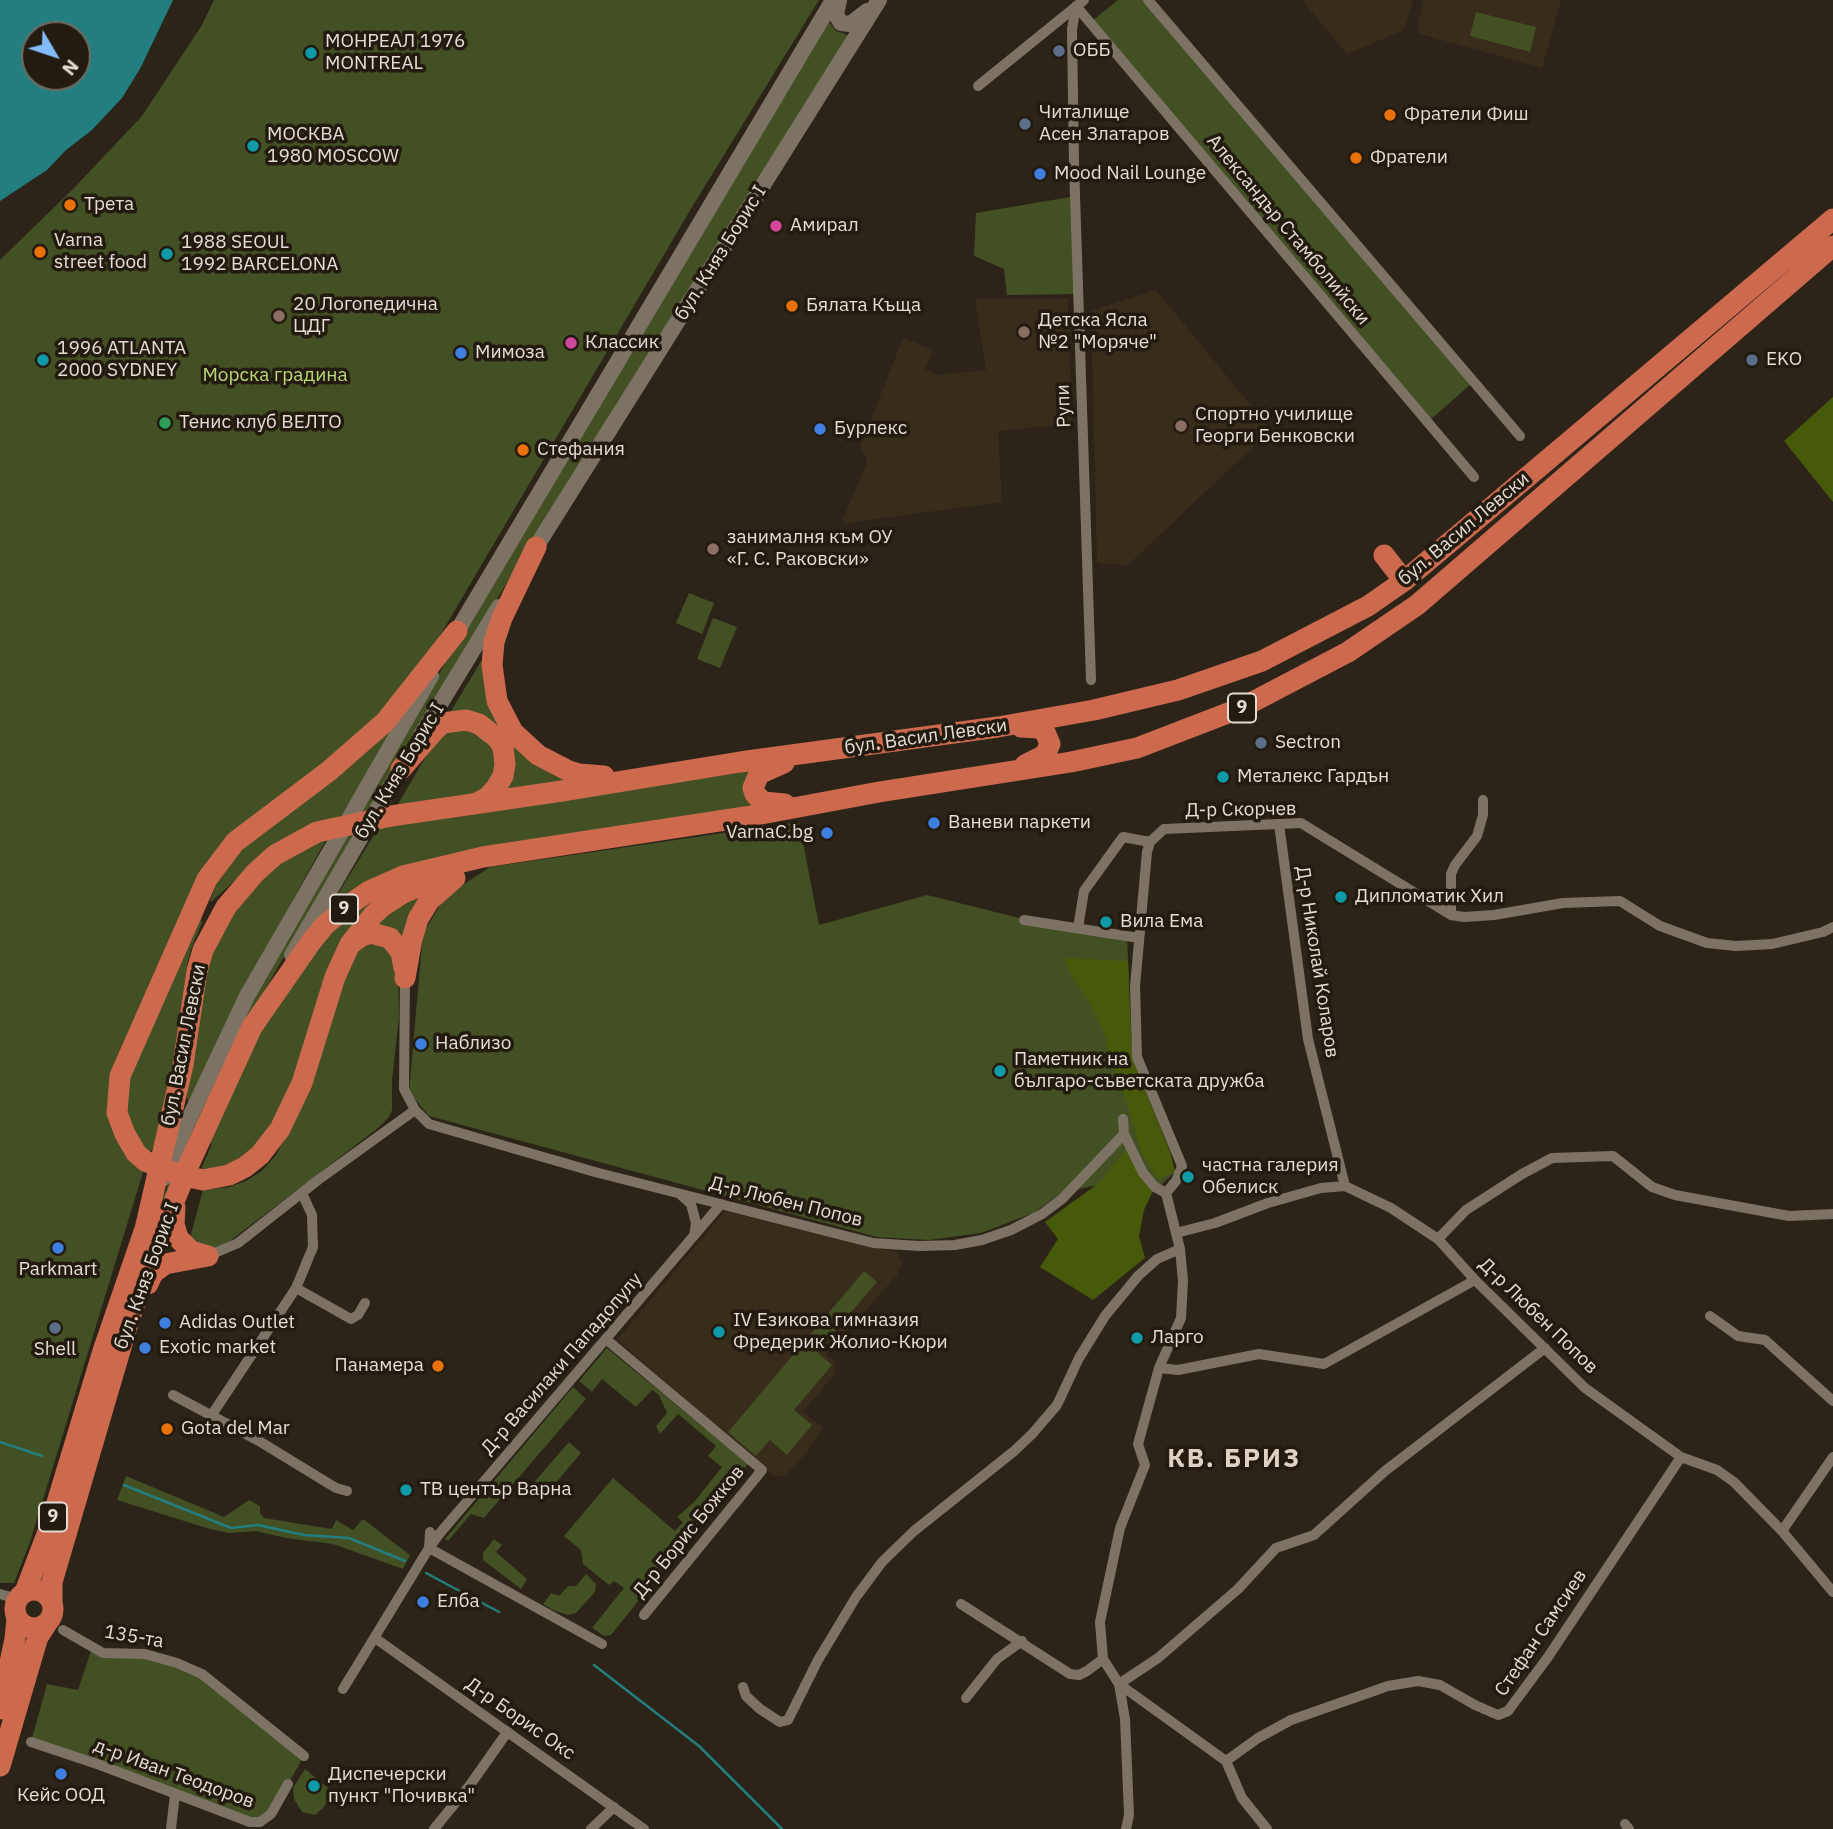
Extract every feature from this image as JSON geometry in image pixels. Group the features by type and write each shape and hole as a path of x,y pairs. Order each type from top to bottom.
{"highway":[{"path":"1833,220 1830,227 1833,234"},
{"name":"бул. Васил Левски","path":"176,1156 183,1065 197,971 203,950 215,923 226,907 255,873 275,855 293,844 330,828 391,816 648,776 998,727 1135,701 1178,690 1262,661 1368,606 1404,581 1833,220"},
{"name":"бул. Васил Левски","path":"252,1027 325,925 369,891 403,876 483,857 745,817 1138,748 1205,724 1279,690 1421,610 1833,246"},
{"path":"1616,402 1612,412 1613,419 1621,424 1630,423"},
{"path":"536,547 502,618 494,642 492,679 502,712 513,732 529,748 569,771 590,776 648,776"},
{"path":"1384,555 1404,581"},
{"path":"457,631 391,714 366,740 330,771 249,830 229,848 207,879 120,1076 117,1101 120,1124 136,1153 145,1161 188,1178 209,1180 229,1175 252,1162 273,1140 302,1083 335,977 350,944 374,914 394,899 483,857"},
{"path":"401,769 443,723 466,720 479,724 497,738 503,747 505,764 503,776 496,788 488,797 476,803"},
{"path":"998,727 1038,728 1049,737 1050,744 1045,755 1014,770"},
{"path":"813,753 762,772 753,788 758,798 767,804 820,803"},
{"path":"405,978 414,929 429,901 459,875 506,854"},
{"path":"188,920 255,873"},
{"path":"350,944 371,933 390,938 401,952 405,978"},
{"name":"бул. Княз Борис I","path":"0,1709 15,1639 15,1601 53,1517 103,1351 145,1229 176,1156 252,1027"},
{"path":"163,1191 178,1238 191,1251 208,1256"},
{"name":"бул. Княз Борис I","path":"52,1602 52,1582 130,1320 163,1191"},
{"path":"130,1320 153,1273 159,1267 208,1256"},
{"path":"52,1602 41,1591 15,1601 26,1626 55,1627"},
{"name":"9","path":"0,1766 33,1650 55,1627 52,1602"}],"main road":[{"name":"бул. Княз Борис I","path":"176,1156 247,996 457,631 832,0"},
{"path":"839,0 836,15 838,20 846,24 855,22 879,0"},
{"name":"бул. Княз Борис I","path":"252,1027 361,836 536,547 879,0"}],"street":[{"path":"1147,0 1520,436"},
{"path":"978,86 1080,3"},
{"name":"Александър Стамболийски","path":"1080,3 1474,477"},
{"name":"Рупи","path":"1080,3 1072,29 1074,165 1091,680"},
{"path":"1483,800 1477,836 1451,874 1451,915 1494,915 1563,903 1619,901 1660,926 1707,943 1737,946 1772,944 1823,932 1833,927"},
{"name":"Д-р Скорчев","path":"1150,842 1164,829 1301,823 1451,915"},
{"name":"Д-р Николай Коларов","path":"1279,824 1308,1039 1345,1186"},
{"path":"1078,928 1084,891 1124,837 1150,842 1135,986 1136,1057 1182,1166 1176,1181 1166,1193"},
{"path":"1024,920 1139,938"},
{"path":"208,1256 238,1243 415,1110 404,1089 403,1081 405,978"},
{"name":"Д-р Любен Попов","path":"415,1110 429,1124 553,1161 873,1243 926,1246 970,1243 1011,1230 1042,1214 1080,1182 1124,1134"},
{"path":"1123,1119 1124,1134 1143,1173 1155,1187 1166,1193 1180,1250 1183,1280 1181,1318 1159,1368 1138,1444 1145,1465 1120,1528 1100,1622 1103,1659 1119,1684 1226,1761 1242,1798 1267,1829"},
{"path":"1438,1239 1466,1210 1552,1158 1613,1156 1652,1188 1675,1195 1789,1216 1833,1214"},
{"path":"1176,1233 1321,1188 1345,1186"},
{"name":"Д-р Любен Попов","path":"1345,1186 1391,1208 1438,1239 1530,1336 1585,1388 1681,1457 1717,1471 1734,1482 1782,1531 1833,1592"},
{"path":"678,1192 691,1204 696,1223 694,1237"},
{"path":"211,1416 296,1288 313,1247 313,1215 302,1193"},
{"name":"Д-р Василаки Пападопулу","path":"343,1689 429,1548 721,1204"},
{"path":"743,1687 746,1696 760,1709 780,1723 788,1720 818,1660 856,1597 882,1562 914,1531 1033,1433 1057,1405 1079,1358 1105,1316 1157,1259 1180,1250"},
{"path":"1159,1368 1178,1370 1259,1354 1324,1364 1475,1280"},
{"path":"296,1288 351,1319 358,1315 365,1303"},
{"path":"1710,1316 1738,1336 1765,1340 1833,1401"},
{"name":"Д-р Борис Божков","path":"607,1340 762,1470 644,1615"},
{"path":"1119,1684 1158,1658 1238,1589 1276,1548 1314,1535 1385,1471 1545,1348"},
{"path":"173,1395 259,1441 336,1488 347,1491"},
{"name":"Стефан Самсиев","path":"1226,1761 1258,1738 1291,1720 1388,1686 1418,1681 1440,1685 1498,1715 1508,1711 1548,1657 1681,1457"},
{"path":"1782,1531 1833,1457"},
{"path":"430,1532 429,1548 602,1644"},
{"path":"961,1604 1070,1674 1079,1675 1103,1659"},
{"name":"135-та","path":"55,1627 103,1653 145,1654 202,1674 304,1756"},
{"name":"Д-р Борис Окс","path":"375,1638 643,1829"},
{"path":"966,1698 997,1659 1022,1641"},
{"path":"1119,1684 1125,1719 1129,1815 1126,1829"},
{"path":"434,1829 508,1731"},
{"name":"д-р Иван Теодоров","path":"31,1742 250,1822 260,1822 271,1814 288,1784"},
{"path":"171,1829 175,1794"},
{"path":"591,1829 614,1807"}],"shaded area":[{"path":"1302,0 1413,0 1404,30 1347,54"},
{"path":"1424,0 1561,0 1542,68 1420,34 1417,27"},
{"name":"Спортно училище Георги Бенковски","path":"1156,290 1271,430 1128,565 1097,563 1091,311"},
{"path":"1068,298 1072,424 998,431 1002,502 847,523 843,519 866,465 866,457 860,447 903,338 933,350 925,370 938,375 986,370 975,299"},
{"path":"725,1211 897,1252 902,1263 897,1275 826,1355 835,1362 836,1373 803,1411 823,1428 807,1452 784,1476 775,1477 617,1340"}],"green space":[{"name":"Морска градина","path":"214,0 819,0 692,207 425,661 368,727 237,831 114,1077 144,1169 30,1542 14,1583 0,1583 0,260 74,188 142,116 202,25"},
{"path":"1118,0 1143,0 1471,384 1430,420 1092,21"},
{"path":"1476,12 1536,27 1530,52 1470,36"},
{"path":"826,23 849,37 445,682 275,972 223,1072 48,1582 38,1578 157,1211 211,1083 267,974 440,672"},
{"path":"1076,196 1078,294 1007,295 1004,269 974,256 976,213"},
{"path":"1833,397 1833,502 1784,441"},
{"path":"689,593 714,603 702,634 676,623"},
{"path":"713,618 737,627 720,668 697,659"},
{"path":"486,653 509,735 448,716"},
{"path":"404,710 338,821 261,857 210,901 218,878 234,856"},
{"path":"472,726 500,755 487,793 395,809 438,736"},
{"path":"514,746 583,781 502,794"},
{"path":"755,770 757,806 590,837 328,910 379,827"},
{"path":"799,822 819,925 927,895 1035,922 1127,936 1132,1058 1170,1152 1175,1172 1142,1202 1092,1186 1062,1193 1033,1213 981,1233 929,1240 877,1237 429,1116 409,1092 423,933 446,896 490,867"},
{"path":"326,840 261,957 189,1102 186,1097 203,981 222,927 269,871 313,844"},
{"path":"433,886 407,939 368,932 383,911"},
{"path":"377,894 378,902 302,1071 251,1160 199,1174 212,1144 208,1141 262,1029 311,950"},
{"path":"201,918 202,923 187,966 171,1076 155,1144 148,1157 122,1112 125,1081"},
{"path":"382,942 398,959 399,1017 392,1080 392,1110 389,1117 226,1244 216,1251 203,1250 190,1238 203,1190 229,1187 246,1181 262,1171 276,1155 285,1139 356,947"},
{"path":"1065,958 1128,961 1132,1058 1170,1152 1175,1172 1157,1179 1141,1152 1128,1105 1112,1065 1105,1035 1090,1003 1069,972"},
{"path":"1126,1149 1152,1193 1144,1210 1139,1236 1145,1258 1093,1300 1040,1267 1058,1239 1045,1222 1099,1183"},
{"path":"864,1271 877,1282 817,1352 832,1365 794,1410 812,1425 787,1455 770,1440 756,1456 728,1432"},
{"path":"607,1348 748,1464 611,1635 604,1636 592,1628 624,1588 614,1581 609,1585 583,1564 581,1550 564,1536 613,1478 675,1531 683,1522 677,1517 695,1501 722,1467 708,1456 716,1446 678,1414 660,1434 656,1426 667,1413 659,1395 652,1390 636,1407 602,1379 592,1392 579,1381"},
{"path":"573,1387 586,1399 484,1518 471,1514 448,1541 445,1539"},
{"path":"569,1442 581,1453 543,1498 530,1487"},
{"path":"126,1476 224,1517 249,1500 260,1506 260,1513 264,1518 332,1529 336,1520 353,1530 363,1519 410,1555 403,1569 333,1544 256,1531 229,1533 210,1529 117,1500"},
{"path":"494,1539 502,1545 496,1552 527,1579 521,1589 483,1560 483,1553"},
{"path":"586,1574 596,1584 595,1592 576,1613 568,1615 543,1604 551,1593 559,1596 568,1586 576,1586"},
{"path":"92,1648 145,1654 202,1674 304,1756 271,1814 260,1822 31,1742 47,1684 78,1690"},
{"path":"305,1769 328,1788 330,1797 315,1815 302,1812 294,1799 293,1788"}],"water":[{"path":"0,0 173,0 141,67 122,98 92,130 66,150 47,170 0,201"}],"waterway":[{"path":"0,1442 42,1456"},
{"path":"124,1485 231,1528 258,1525 304,1535 349,1538 405,1561"},
{"path":"426,1573 499,1612"},
{"path":"594,1665 699,1746 782,1829"}],"place":[{"name":"ОББ","path":"1059,51"},
{"name":"МОНРЕАЛ 1976 MONTREAL","path":"311,53"},
{"name":"Фратели Фиш","path":"1390,115"},
{"name":"Читалище Асен Златаров","path":"1025,124"},
{"name":"МОСКВА 1980 MOSCOW","path":"253,146"},
{"name":"Фратели","path":"1356,158"},
{"name":"Mood Nail Lounge","path":"1040,174"},
{"name":"Трета","path":"70,205"},
{"name":"Амирал","path":"776,226"},
{"name":"Varna street food","path":"40,252"},
{"name":"1988 SEOUL 1992 BARCELONA","path":"167,254"},
{"name":"Бялата Къща","path":"792,306"},
{"name":"20 Логопедична ЦДГ","path":"279,316"},
{"name":"Детска Ясла №2 \"Моряче\"","path":"1024,332"},
{"name":"Классик","path":"571,343"},
{"name":"Мимоза","path":"461,353"},
{"name":"1996 ATLANTA 2000 SYDNEY","path":"43,360"},
{"name":"EKO","path":"1752,360"},
{"name":"Тенис клуб ВЕЛТО","path":"165,423"},
{"name":"Спортно училище Георги Бенковски","path":"1181,426"},
{"name":"Бурлекс","path":"820,429"},
{"name":"Стефания","path":"523,450"},
{"name":"занималня към ОУ «Г. С. Раковски»","path":"713,549"},
{"name":"Sectron","path":"1261,743"},
{"name":"Металекс Гардън","path":"1223,777"},
{"name":"Ваневи паркети","path":"934,823"},
{"name":"VarnaC.bg","path":"827,833"},
{"name":"Дипломатик Хил","path":"1341,897"},
{"name":"Вила Ема","path":"1106,922"},
{"name":"Наблизо","path":"421,1044"},
{"name":"Паметник на българо-съветската дружба","path":"1000,1071"},
{"name":"частна галерия Обелиск","path":"1188,1177"},
{"name":"Parkmart","path":"58,1248"},
{"name":"Adidas Outlet","path":"165,1323"},
{"name":"Shell","path":"55,1328"},
{"name":"IV Езикова гимназия Фредерик Жолио-Кюри","path":"719,1332"},
{"name":"Ларго","path":"1137,1338"},
{"name":"Exotic market","path":"145,1348"},
{"name":"Панамера","path":"438,1366"},
{"name":"Gota del Mar","path":"167,1429"},
{"name":"ТВ център Варна","path":"406,1490"},
{"name":"Елба","path":"423,1602"},
{"name":"Кейс ООД","path":"61,1774"},
{"name":"Диспечерски пункт \"Почивка\"","path":"314,1786"}],"district":[{"name":"КВ. БРИЗ","path":"1234,1459"}]}
